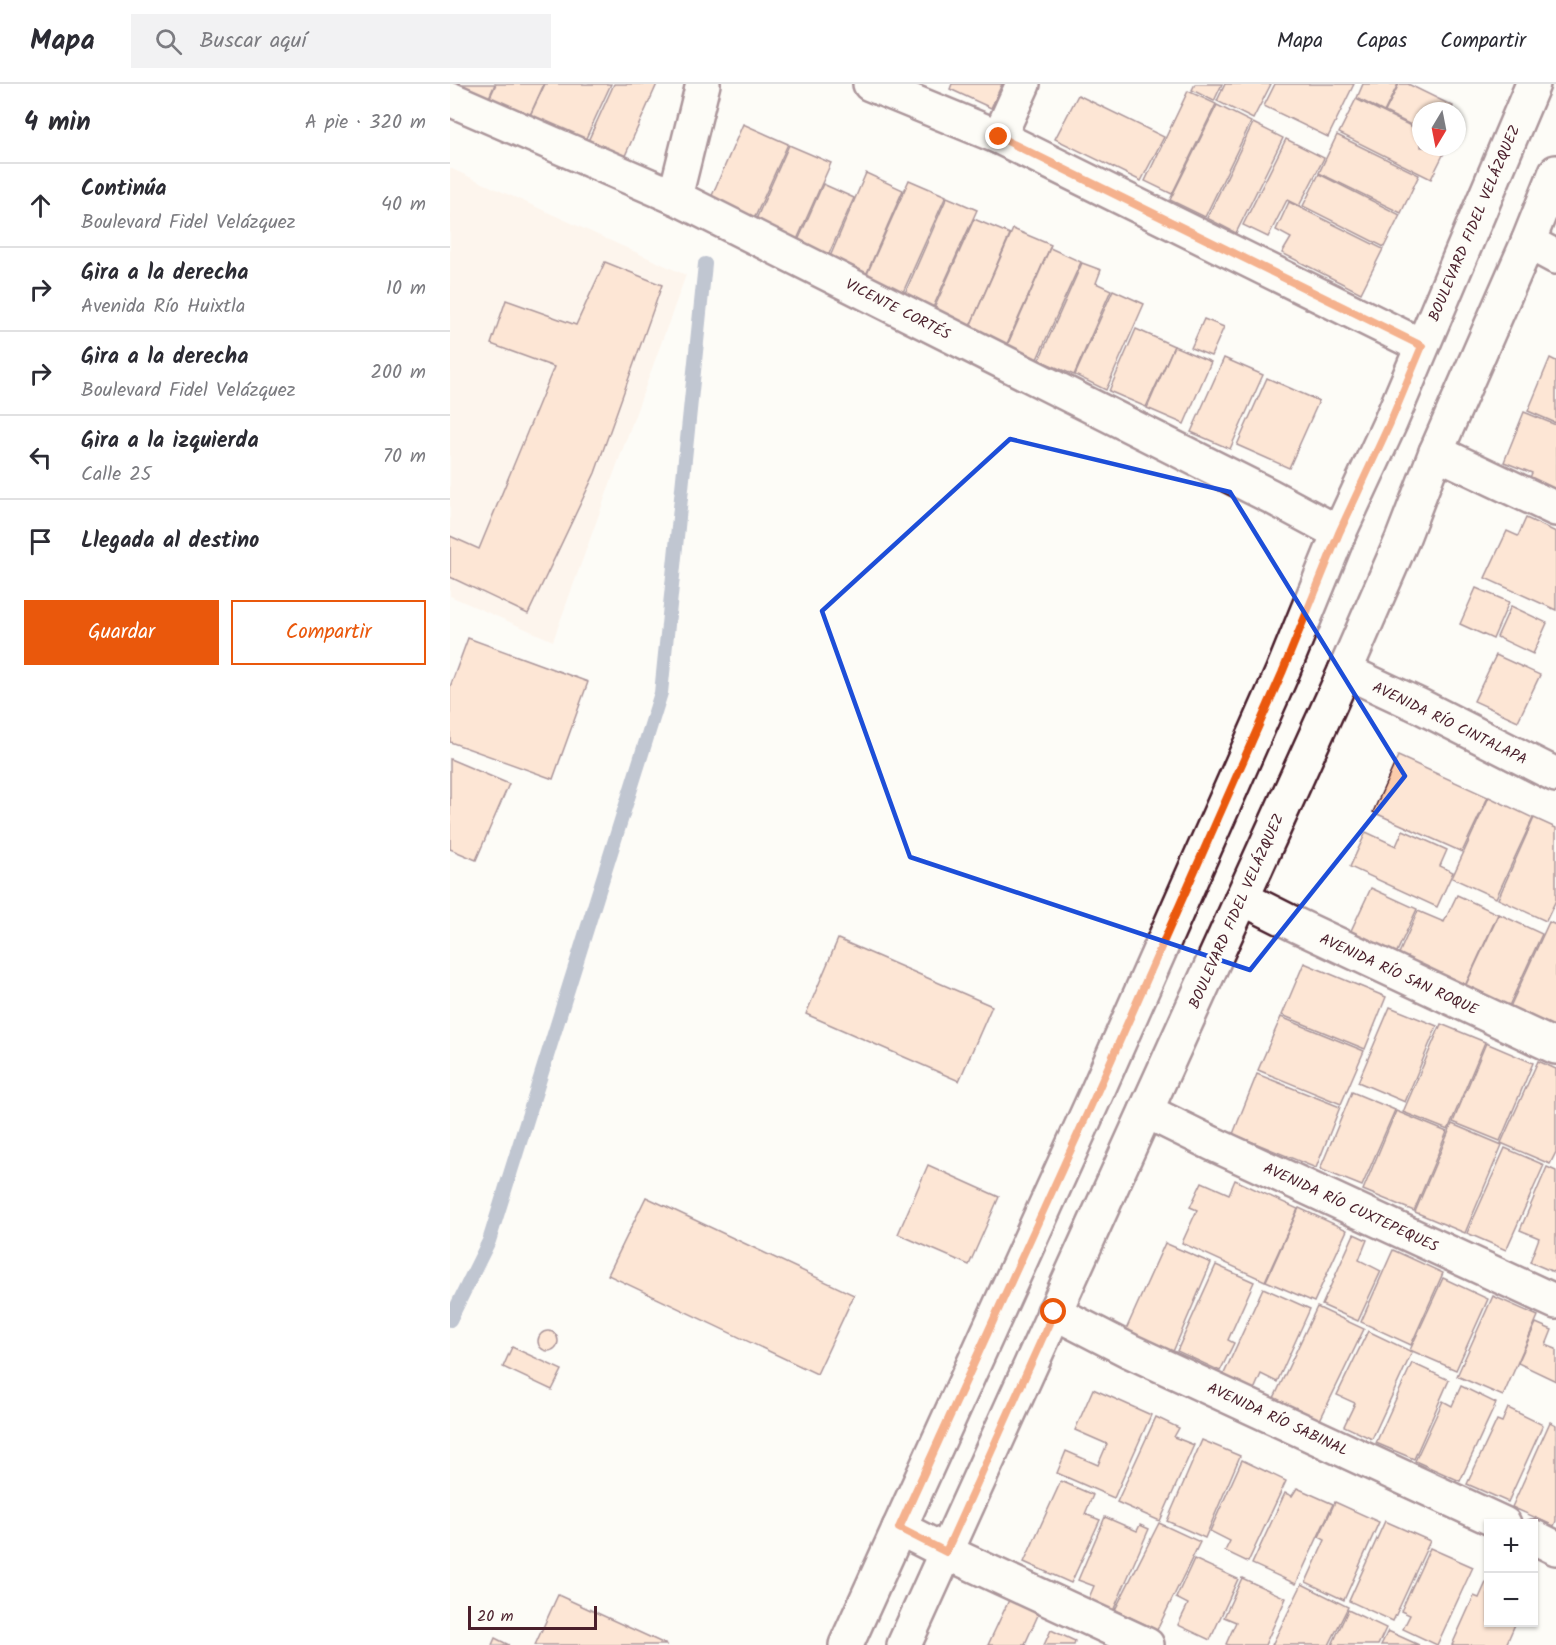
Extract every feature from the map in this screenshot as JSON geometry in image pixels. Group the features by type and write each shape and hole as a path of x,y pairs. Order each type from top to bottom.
{"street":[{"path":"675,197 703,84"},
{"path":"870,84 999,137 1422,346"},
{"path":"999,137 1023,84"},
{"name":"BOULEVARD FIDEL VELÁZQUEZ","path":"846,1645 1098,1090 1282,673 1339,533 1390,423 1422,346 1524,87"},
{"name":"VICENTE CORTÉS","path":"450,99 675,197 1270,496 1339,533"},
{"name":"BOULEVARD FIDEL VELÁZQUEZ","path":"904,1645 1345,671 1402,540 1436,452 1542,250 1556,172"},
{"path":"1436,452 1556,509"},
{"name":"AVENIDA RÍO CINTALAPA","path":"1345,671 1556,775"},
{"name":"AVENIDA RÍO SAN ROQUE","path":"1242,898 1556,1047"},
{"name":"AVENIDA RÍO CUXTEPEQUES","path":"1146,1111 1556,1302"},
{"name":"AVENIDA RÍO SABINAL","path":"1054,1312 1130,1351 1493,1519"},
{"path":"899,1528 1147,1645"},
{"path":"1538,1539 1556,1548"}],"highlighted area":[{"path":"1010,439 1230,492 1405,776 1250,970 910,857 822,611"}],"shaded area":[{"path":"450,168 686,275 553,641 450,596"}],"building":[{"path":"450,84 495,84 485,106"},
{"path":"496,84 544,84 526,124 486,106"},
{"path":"545,84 611,84 581,149 526,124"},
{"path":"614,84 657,84 620,167 584,150"},
{"path":"952,84 1002,84 991,108 950,89"},
{"path":"1195,84 1222,84 1214,101 1192,90"},
{"path":"1225,84 1271,84 1253,119 1217,101"},
{"path":"1275,84 1354,84 1328,137 1264,106"},
{"path":"1363,84 1398,84 1384,112 1357,98"},
{"path":"1399,84 1408,84 1445,102 1412,102 1412,126 1385,112"},
{"path":"1188,91 1216,104 1172,194 1145,181"},
{"path":"1078,95 1164,137 1141,181 1055,139"},
{"path":"1356,99 1412,127 1412,156 1442,156 1431,179 1339,133"},
{"path":"1217,105 1251,122 1205,217 1170,200"},
{"path":"1253,123 1283,138 1236,233 1207,218"},
{"path":"743,124 788,144 751,226 707,207"},
{"path":"1337,135 1419,175 1401,213 1319,173"},
{"path":"1286,139 1324,158 1299,206 1287,200 1268,237 1243,225"},
{"path":"789,145 831,163 792,251 750,233"},
{"path":"866,173 903,190 863,282 826,266"},
{"path":"1319,174 1400,215 1384,247 1303,206"},
{"path":"909,180 946,196 900,299 863,283"},
{"path":"823,184 854,198 824,265 793,252"},
{"path":"947,197 977,210 931,312 902,300"},
{"path":"1289,202 1383,249 1361,293 1282,253 1291,238 1276,230"},
{"path":"974,219 1010,234 969,329 932,313"},
{"path":"1013,229 1051,245 1006,346 969,329"},
{"path":"1050,248 1081,262 1037,359 1007,346"},
{"path":"605,262 662,285 595,473 528,614 450,577 450,536 479,549 554,367 491,344 506,300 576,325"},
{"path":"1082,263 1101,270 1096,283 1111,290 1074,375 1039,360"},
{"path":"1113,290 1144,304 1106,390 1075,375"},
{"path":"1204,319 1224,327 1211,356 1191,348"},
{"path":"1136,329 1174,346 1146,407 1109,391"},
{"path":"1174,346 1211,362 1184,424 1147,408"},
{"path":"1224,358 1263,375 1230,449 1191,432"},
{"path":"1550,358 1556,361 1556,423 1528,411"},
{"path":"1267,378 1319,401 1289,468 1237,445"},
{"path":"1524,412 1556,425 1556,493 1528,482 1532,473 1504,462"},
{"path":"1526,518 1556,532 1556,610 1485,578 1507,531 1518,536"},
{"path":"1476,588 1509,602 1493,639 1460,624"},
{"path":"1511,606 1547,623 1533,654 1497,637"},
{"path":"468,638 588,682 553,779 450,742 450,687"},
{"path":"1496,655 1540,675 1518,721 1474,701"},
{"path":"1398,756 1488,797 1462,852 1373,812"},
{"path":"450,759 509,784 476,860 450,849"},
{"path":"1489,797 1533,818 1496,898 1452,878"},
{"path":"1534,818 1556,828 1556,900 1546,921 1498,899"},
{"path":"1403,830 1447,850 1440,866 1453,872 1437,907 1350,867 1366,832 1396,846"},
{"path":"1371,888 1417,909 1395,956 1349,935"},
{"path":"1457,895 1498,914 1464,988 1397,958 1418,911 1444,922"},
{"path":"1499,914 1542,934 1508,1008 1464,989"},
{"path":"1549,922 1556,925 1556,1030 1509,1009"},
{"path":"838,939 992,1006 959,1081 806,1014"},
{"path":"1304,963 1386,997 1365,1049 1282,1015"},
{"path":"1390,1007 1437,1026 1405,1102 1358,1082"},
{"path":"1281,1017 1364,1051 1341,1104 1258,1070"},
{"path":"1441,1024 1485,1042 1448,1130 1403,1112"},
{"path":"1486,1043 1533,1063 1500,1141 1453,1122"},
{"path":"1538,1061 1556,1069 1556,1152 1550,1164 1501,1143"},
{"path":"1257,1074 1340,1107 1316,1168 1233,1134"},
{"path":"1352,1092 1395,1110 1362,1186 1320,1169"},
{"path":"1396,1111 1447,1132 1414,1211 1363,1190"},
{"path":"1452,1124 1502,1145 1465,1233 1415,1212"},
{"path":"1505,1148 1544,1165 1506,1250 1467,1233"},
{"path":"928,1165 999,1197 969,1265 898,1234"},
{"path":"1547,1167 1556,1171 1556,1273 1530,1262 1539,1238 1520,1230"},
{"path":"1235,1180 1298,1209 1265,1281 1182,1243 1197,1210 1190,1207 1202,1182 1229,1194"},
{"path":"646,1197 854,1295 817,1374 608,1275"},
{"path":"1299,1208 1347,1230 1314,1302 1266,1281"},
{"path":"1354,1234 1367,1240 1359,1260 1381,1271 1358,1321 1322,1305"},
{"path":"1165,1243 1211,1263 1172,1354 1124,1334"},
{"path":"1393,1250 1443,1273 1411,1345 1361,1322"},
{"path":"1216,1265 1254,1282 1228,1340 1234,1343 1220,1371 1177,1351"},
{"path":"1443,1278 1488,1299 1456,1370 1410,1350"},
{"path":"1263,1288 1310,1309 1277,1382 1261,1374 1254,1390 1223,1376"},
{"path":"1493,1296 1538,1316 1503,1396 1457,1376"},
{"path":"1317,1307 1364,1329 1320,1420 1274,1398"},
{"path":"1536,1323 1552,1330 1546,1345 1556,1349 1556,1381 1518,1363"},
{"path":"548,1331 555,1334 558,1341 555,1348 548,1351 541,1348 538,1341 541,1334"},
{"path":"1368,1331 1412,1352 1372,1439 1344,1426 1355,1403 1337,1395"},
{"path":"512,1347 562,1370 552,1390 503,1367"},
{"path":"1412,1363 1449,1380 1414,1459 1376,1443"},
{"path":"1461,1386 1496,1403 1460,1481 1415,1461 1443,1401 1452,1406"},
{"path":"1093,1389 1151,1415 1114,1498 1057,1473 1066,1451 1098,1465 1107,1444 1075,1430"},
{"path":"1508,1408 1543,1425 1508,1502 1467,1484 1497,1420 1502,1422"},
{"path":"1156,1417 1179,1428 1174,1437 1194,1445 1160,1521 1117,1502"},
{"path":"1550,1422 1556,1425 1556,1521 1554,1526 1512,1507"},
{"path":"1202,1440 1240,1456 1205,1538 1167,1521"},
{"path":"1242,1460 1286,1481 1248,1562 1225,1551 1230,1541 1210,1531"},
{"path":"1061,1481 1093,1495 1085,1514 1100,1520 1071,1583 1024,1562"},
{"path":"1297,1488 1333,1504 1296,1584 1252,1564 1285,1493 1292,1496"},
{"path":"1335,1502 1379,1522 1344,1600 1306,1582 1325,1540 1319,1537"},
{"path":"1105,1517 1137,1531 1140,1525 1149,1529 1113,1611 1088,1600 1094,1586 1078,1580"},
{"path":"1385,1521 1430,1541 1393,1621 1349,1601"},
{"path":"1159,1523 1200,1542 1157,1630 1115,1610"},
{"path":"1430,1548 1473,1567 1437,1645 1403,1629 1410,1615 1401,1611"},
{"path":"1194,1559 1238,1579 1210,1640 1178,1625 1188,1604 1176,1598"},
{"path":"1242,1578 1286,1598 1265,1645 1226,1644 1236,1622 1224,1617"},
{"path":"1302,1584 1348,1607 1329,1645 1272,1645"},
{"path":"1484,1587 1484,1627 1514,1627 1506,1645 1452,1645 1474,1596 1479,1598"},
{"path":"558,1595 667,1645 535,1645"},
{"path":"1009,1600 1039,1613 1025,1644 1027,1645 988,1645"},
{"path":"1348,1610 1386,1628 1378,1645 1332,1645"},
{"path":"1051,1630 1075,1641 1074,1645 1044,1645"},
{"path":"1388,1631 1419,1645 1381,1645"},
{"path":"495,1638 509,1645 492,1645"}],"waterway":[{"path":"450,1320 489,1241 661,693 705,264"}],"route":[{"path":"999,137 1422,346 1390,423 1339,533 1282,673 1098,1090 899,1528 946,1552 1054,1312"}]}
